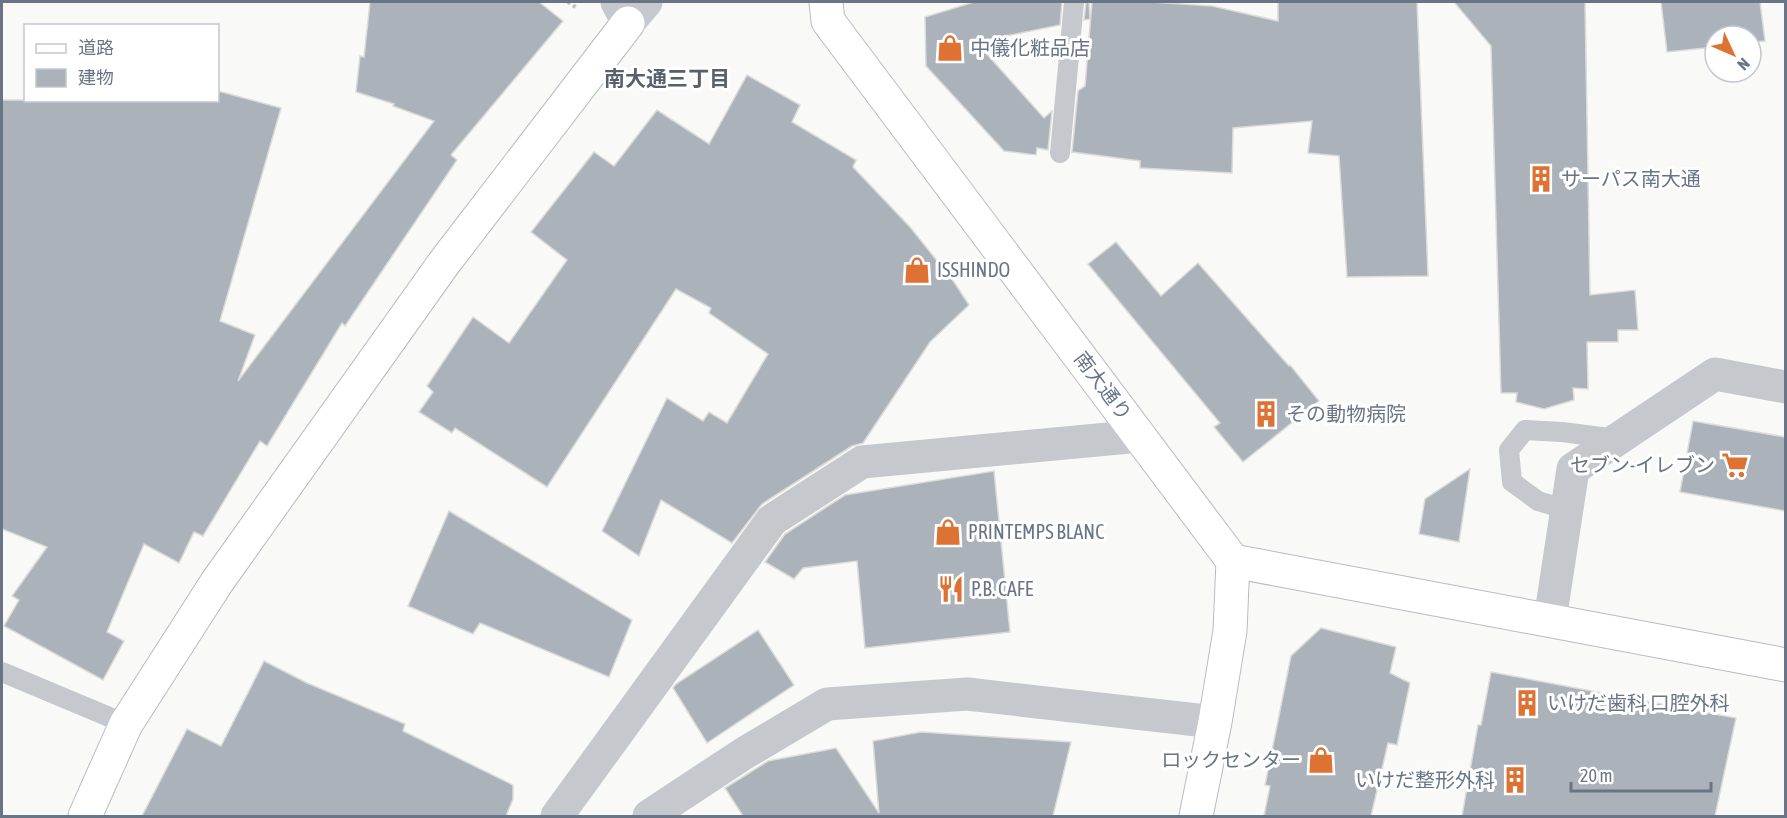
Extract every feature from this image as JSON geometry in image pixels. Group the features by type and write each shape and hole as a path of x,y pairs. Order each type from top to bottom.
{"street":[{"name":"南大通り","path":"825,2 828,21 1233,561"},
{"path":"85,816 126,724 217,582 322,432 630,9"},
{"path":"1550,620 1574,469 1714,374 1785,387"},
{"path":"557,816 772,519 862,462 1140,436"},
{"path":"1196,816 1230,631 1233,561 1785,665"},
{"path":"649,816 743,754 827,704 967,694 1215,722"}],"lane":[{"path":"1060,153 1074,2"},
{"path":"1568,510 1538,501 1512,482 1509,450 1525,430 1617,439"},
{"path":"2,672 126,724"}],"building":[{"path":"370,2 539,2 563,21 451,155 457,160 345,326 342,323 267,446 260,441 203,536 194,532 179,563 144,544 107,632 124,641 103,680 4,626 19,600 12,596 47,547 2,529 2,100 219,102 219,91 281,108 220,321 255,335 238,381 434,121 393,106 394,104 356,92 360,56 364,57"},
{"path":"974,2 1062,2 1060,25 976,42 1044,118 1052,111 1048,150 1037,148 1036,155 1004,151 926,66 925,17"},
{"path":"1089,2 1090,19 1084,20 1086,3"},
{"path":"1092,2 1151,2 1212,6 1278,21 1278,2 1417,2 1428,276 1347,277 1339,156 1308,153 1312,121 1233,128 1232,173 1140,168 1140,161 1072,152 1078,91 1085,86"},
{"name":"サーパス南大通","path":"1454,2 1585,2 1590,295 1635,290 1638,330 1618,330 1618,342 1587,342 1588,389 1573,388 1574,400 1544,409 1516,402 1517,393 1501,393 1491,46"},
{"path":"1661,2 1760,2 1763,24 1703,24 1703,48 1667,52"},
{"path":"747,75 800,105 792,122 856,160 853,167 910,227 954,282 969,305 930,342 863,443 852,446 762,504 732,543 661,500 639,556 602,531 667,398 703,421 709,412 727,423 768,354 709,313 711,308 676,289 547,487 455,428 452,433 419,412 433,392 427,386 473,317 509,343 567,260 531,232 594,152 614,166 657,110 709,144"},
{"path":"1116,242 1161,296 1198,263 1290,365 1319,401 1243,462 1214,427 1220,423 1088,264"},
{"name":"セブン-イレブン","path":"1693,421 1785,437 1785,511 1680,492"},
{"path":"1470,469 1459,542 1419,534 1425,499"},
{"path":"994,471 1010,632 865,648 857,561 803,568 794,579 765,562 785,534 845,495"},
{"path":"449,511 632,620 609,677 480,623 473,634 408,606"},
{"path":"1321,628 1396,647 1390,673 1410,683 1397,745 1388,743 1371,816 1264,816 1270,786 1265,785 1291,656"},
{"path":"758,630 794,685 707,743 673,688"},
{"path":"264,661 307,683 405,724 403,731 513,785 513,799 506,816 142,816 187,729 221,746"},
{"path":"1491,672 1736,718 1715,816 1462,816 1478,725 1481,725"},
{"path":"921,732 1071,742 1053,816 743,816 725,788 768,761 836,748 879,813 873,741"}],"place":[{"name":"中儀化粧品店","path":"950,48"},
{"name":"サーパス南大通","path":"1541,179"},
{"name":"ISSHINDO","path":"917,270"},
{"name":"その動物病院","path":"1266,414"},
{"name":"セブン-イレブン","path":"1735,465"},
{"name":"PRINTEMPS BLANC","path":"948,532"},
{"name":"P.B. CAFE","path":"951,589"},
{"name":"いけだ歯科 口腔外科","path":"1527,703"},
{"name":"ロックセンター","path":"1321,760"},
{"name":"いけだ整形外科","path":"1515,780"}],"district":[{"name":"南大通三丁目","path":"667,79"}]}
